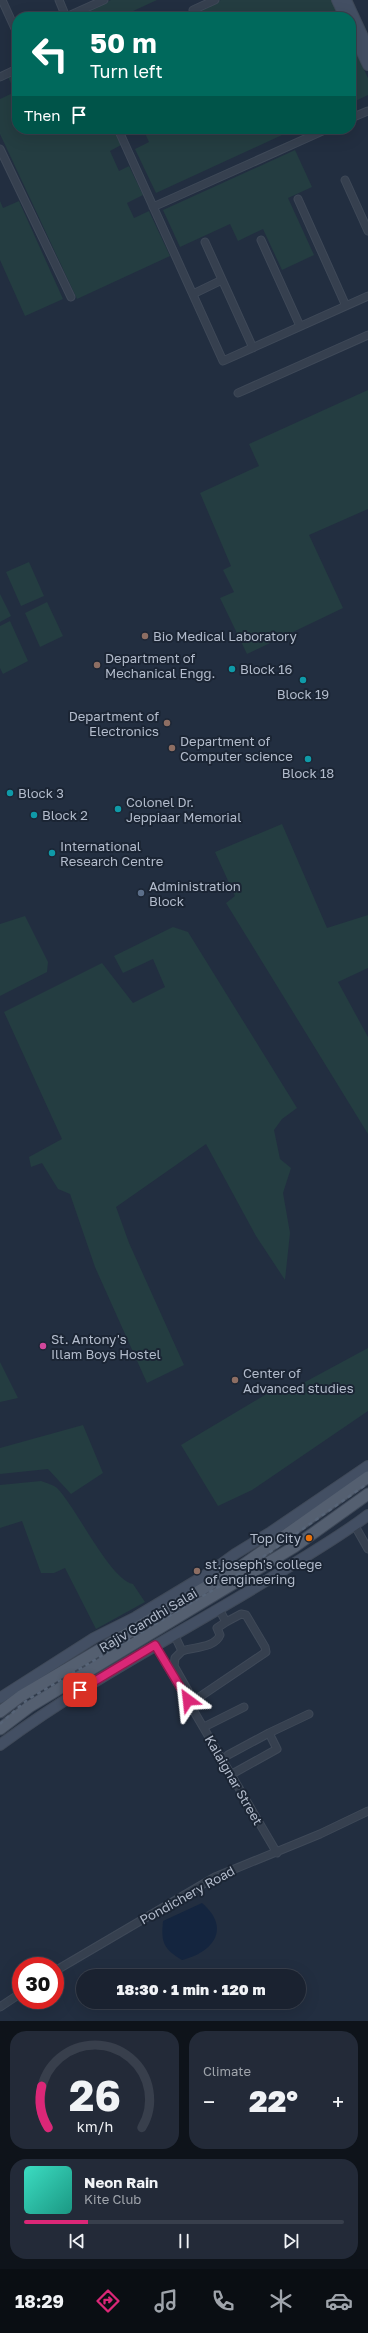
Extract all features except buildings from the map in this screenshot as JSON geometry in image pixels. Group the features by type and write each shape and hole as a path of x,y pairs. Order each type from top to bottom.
{"main road":[{"name":"Rajiv Gandhi Salai","path":"0,1712 21,1696 243,1565 368,1477"},
{"name":"Rajiv Gandhi Salai","path":"0,1729 29,1707 294,1548 368,1494"},
{"path":"172,1606 178,1618"}],"street":[{"path":"2,0 12,22"},
{"path":"58,0 64,12"},
{"path":"77,12 104,0"},
{"path":"193,10 215,0"},
{"path":"345,0 345,12"},
{"path":"345,0 351,12"},
{"path":"356,23 368,48"},
{"path":"356,40 368,65"},
{"path":"0,77 12,71"},
{"path":"356,116 368,111"},
{"path":"120,134 223,361 368,296"},
{"path":"153,207 316,134"},
{"path":"0,149 71,297"},
{"path":"345,180 368,231"},
{"path":"298,199 346,306"},
{"path":"261,240 300,326"},
{"path":"205,242 253,348"},
{"path":"193,294 222,280"},
{"path":"238,393 368,335"},
{"path":"0,1698 94,1638 136,1617 209,1573 235,1554 271,1532 368,1466"},
{"path":"0,1744 44,1712 155,1645 219,1609 355,1526 368,1515"},
{"path":"355,1526 368,1549"},
{"path":"219,1609 226,1622"},
{"path":"241,1614 246,1615 265,1647 264,1654 195,1698 191,1696 174,1666 176,1658 182,1651 193,1647 204,1646 219,1638 220,1634 217,1628 226,1622 241,1614"},
{"path":"174,1634 182,1651"},
{"name":"Kalaignar Street","path":"155,1645 277,1853"},
{"path":"204,1728 244,1707"},
{"path":"228,1755 309,1714"},
{"path":"232,1774 277,1749 269,1733"},
{"name":"Pondichery Road","path":"64,1966 198,1886 244,1864 277,1853 368,1811"},
{"path":"0,2007 12,1999"}],"green space":[{"path":"111,0 157,0 131,12 85,12"},
{"path":"221,0 332,0 338,12 195,12"},
{"path":"356,53 368,78 368,95 356,101"},
{"path":"12,75 12,86 8,77"},
{"path":"12,93 12,134 116,134 121,145 110,151 119,171 129,166 143,195 127,203 134,218 149,211 170,256 77,299 0,134 0,99"},
{"path":"145,134 284,134 156,193 135,149 149,142"},
{"path":"295,150 312,187 288,198 314,255 282,270 263,229 238,241 230,224 180,247 163,210"},
{"path":"0,201 3,208 19,201 63,299 25,316 0,260"},
{"path":"368,390 368,509 309,535 343,608 247,654 220,598 234,592 223,570 231,566 200,493 259,466 249,444"},
{"path":"29,562 44,596 21,606 6,572"},
{"path":"0,594 11,616 0,622"},
{"path":"47,602 63,636 40,647 25,613"},
{"path":"10,621 28,661 3,674 0,668 0,626"},
{"path":"282,824 327,928 368,915 368,968 338,982 368,1037 368,1134 226,903 235,896 215,852"},
{"path":"25,916 48,962 47,972 0,996 0,924"},
{"path":"173,927 188,932 297,1108 282,1119 274,1130 280,1159 291,1168 283,1193 290,1233 285,1280 256,1236 206,1144 116,1207 129,1243 184,1365 147,1383 95,1267 70,1194 58,1189 42,1163 31,1167 29,1157 62,1139 4,1012 102,963 133,1003 165,987 153,959 123,973 114,956"},
{"path":"368,1348 368,1411 252,1490 218,1506 181,1445 270,1392 281,1395"},
{"path":"0,1362 18,1398 0,1402"},
{"path":"83,1425 103,1473 71,1494 48,1469 0,1474 0,1448"},
{"path":"41,1481 57,1488 65,1497 104,1557 124,1580 133,1584 145,1602 96,1629 65,1568 54,1573 41,1573 22,1521 0,1528 0,1485"}],"water":[{"path":"202,1903 211,1912 216,1921 217,1930 215,1938 203,1951 182,1960 167,1948 163,1940 163,1921"}],"railway":[{"path":"0,1724 27,1700 230,1580 368,1483"}],"place":[{"name":"Bio Medical Laboratory","path":"145,636"},
{"name":"Department of Mechanical Engg.","path":"97,665"},
{"name":"Block 16","path":"232,669"},
{"name":"Block 19","path":"303,680"},
{"name":"Department of Electronics","path":"167,723"},
{"name":"Department of Computer science","path":"172,748"},
{"name":"Block 18","path":"308,759"},
{"name":"Block 3","path":"10,793"},
{"name":"Colonel Dr. Jeppiaar Memorial","path":"118,809"},
{"name":"Block 2","path":"34,815"},
{"name":"International Research Centre","path":"52,853"},
{"name":"Administration Block","path":"141,893"},
{"name":"St. Antony's Illam Boys Hostel","path":"43,1346"},
{"name":"Center of Advanced studies","path":"235,1380"},
{"name":"Top City","path":"309,1538"},
{"name":"st.joseph's college of engineering","path":"197,1571"}],"route":[{"path":"80,1690 155,1645 188,1700"}]}
